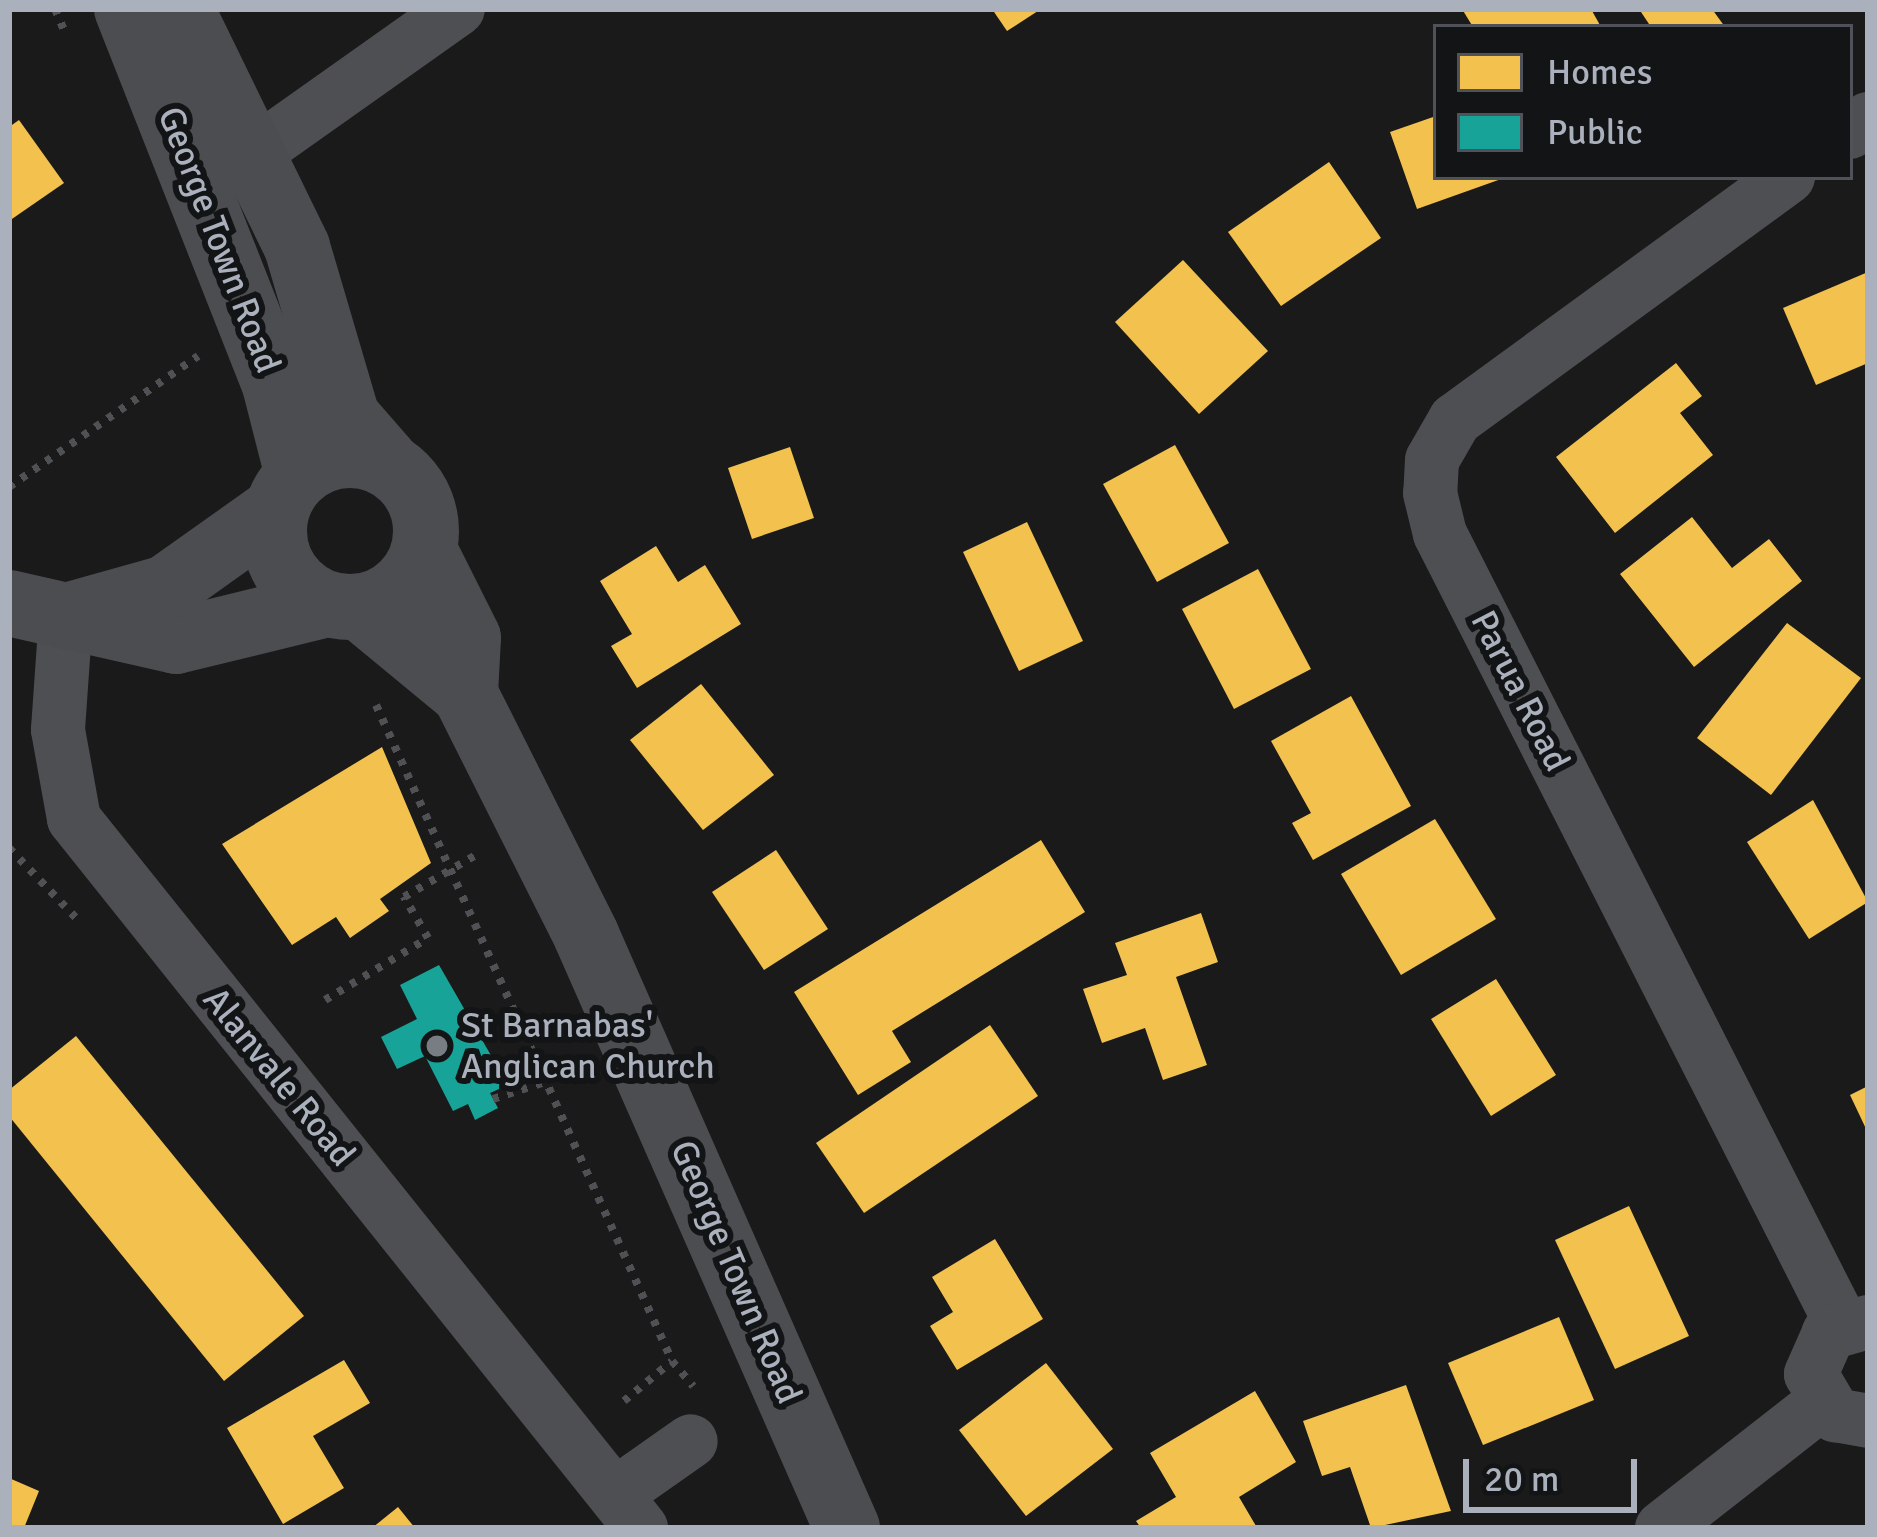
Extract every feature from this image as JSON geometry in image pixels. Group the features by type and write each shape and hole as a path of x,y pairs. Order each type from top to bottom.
{"main road":[{"name":"George Town Road","path":"127,9 255,329 287,492"},
{"name":"George Town Road","path":"181,9 297,247 346,417 388,464"},
{"path":"341,454 388,464 421,501 424,550 401,587 344,605 176,640 38,609 166,588 341,454"},
{"path":"287,492 289,577 344,605"},
{"name":"George Town Road","path":"424,550 469,638 465,694"},
{"name":"George Town Road","path":"344,605 465,694 586,934 847,1528"}],"street":[{"path":"253,154 458,9"},
{"name":"Parua Road","path":"1784,180 1455,420 1432,460 1430,493 1441,535 1855,1323"},
{"name":"Alanvale Road","path":"38,609 74,819 628,1510 695,1417"},
{"path":"1662,1528 1845,1412 1812,1359 1855,1323"}],"path":[{"path":"9,488 201,354 213,371"},
{"path":"368,694 695,1417"},
{"path":"9,848 94,927"},
{"path":"326,1000 428,938 404,897 448,867 476,856"},
{"path":"493,1100 573,1073"},
{"path":"624,1401 672,1360"}],"building: Homes":[{"path":"992,9 1041,9 1007,31"},
{"path":"1462,9 1591,9 1599,24 1471,24"},
{"path":"1639,9 1712,9 1723,24 1649,24"},
{"path":"1433,117 1433,180 1498,180 1417,209 1390,132"},
{"path":"19,120 64,183 9,221 9,127"},
{"path":"1329,162 1381,238 1281,306 1228,232"},
{"path":"1183,260 1268,351 1199,414 1115,322"},
{"path":"1868,272 1868,363 1816,385 1783,308"},
{"path":"1676,363 1702,396 1680,413 1713,455 1615,533 1556,457"},
{"path":"1175,445 1229,543 1157,582 1103,484"},
{"path":"790,447 814,518 752,539 728,468"},
{"path":"1692,517 1732,568 1769,539 1802,581 1694,667 1620,574"},
{"path":"1027,522 1083,641 1019,671 963,552"},
{"path":"656,546 678,582 705,565 741,624 637,688 611,646 632,634 600,581"},
{"path":"1258,569 1311,669 1234,709 1182,609"},
{"path":"1787,623 1861,678 1771,795 1697,738"},
{"path":"701,684 774,775 703,830 630,740"},
{"path":"1351,696 1411,806 1313,860 1292,823 1311,813 1271,741"},
{"path":"382,747 431,863 380,899 389,911 350,938 336,917 292,945 222,844"},
{"path":"1813,800 1868,902 1809,939 1747,842"},
{"path":"1435,819 1496,919 1401,975 1341,874"},
{"path":"1041,840 1085,912 892,1031 911,1062 858,1095 794,992"},
{"path":"776,850 828,929 764,970 712,892"},
{"path":"1201,913 1218,962 1176,977 1207,1065 1163,1080 1145,1028 1102,1043 1083,989 1127,975 1115,943"},
{"path":"1496,979 1556,1075 1491,1116 1431,1019"},
{"path":"990,1025 1038,1096 864,1213 816,1143"},
{"path":"76,1036 304,1316 224,1381 9,1116 9,1090"},
{"path":"1868,1086 1868,1133 1850,1095"},
{"path":"1629,1206 1689,1336 1615,1369 1555,1240"},
{"path":"995,1239 1043,1319 957,1370 930,1326 953,1312 932,1277"},
{"path":"1559,1317 1594,1400 1483,1445 1448,1363"},
{"path":"344,1360 370,1403 313,1436 344,1488 283,1524 227,1428"},
{"path":"1046,1363 1113,1449 1026,1516 959,1430"},
{"path":"1406,1385 1451,1511 1371,1528 1350,1467 1322,1476 1303,1421"},
{"path":"1255,1391 1296,1462 1239,1497 1256,1526 1141,1528 1136,1521 1176,1497 1150,1453"},
{"path":"9,1478 39,1491 24,1528 9,1528"},
{"path":"398,1507 415,1528 372,1528"}],"building: Public":[{"name":"St Barnabas' Anglican Church","path":"439,965 508,1085 490,1093 498,1108 475,1120 468,1104 453,1111 425,1056 397,1069 381,1037 417,1019 400,985"}],"place":[{"name":"St Barnabas' Anglican Church","path":"437,1046"}]}
